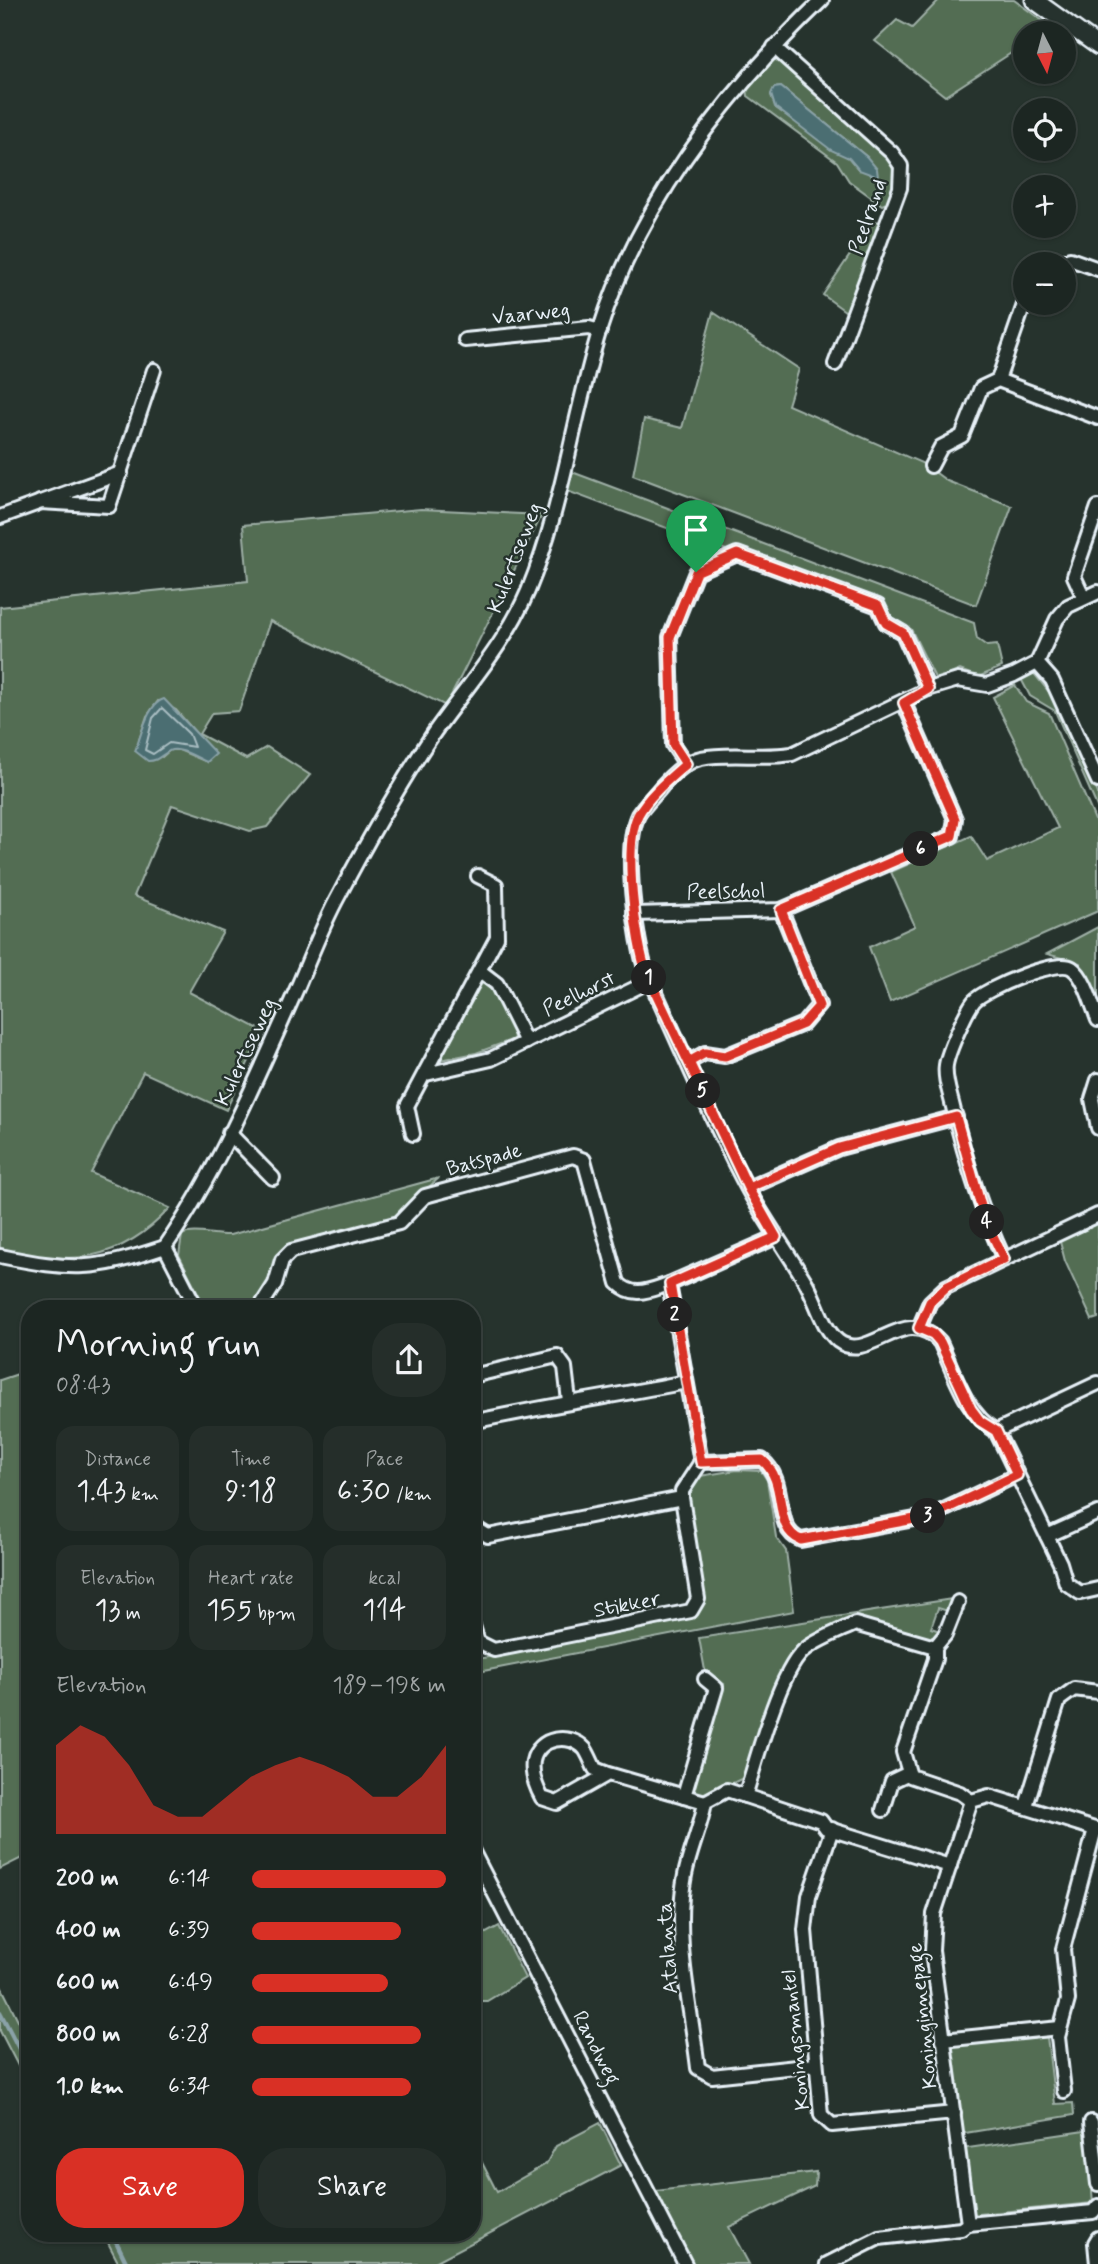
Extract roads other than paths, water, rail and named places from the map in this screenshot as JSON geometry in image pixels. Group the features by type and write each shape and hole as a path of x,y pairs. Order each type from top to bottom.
{"street":[{"name":"Kulertseweg","path":"165,1247 201,1192 336,898 433,734 501,644 527,593 549,532 600,331 614,289 656,207 717,113 774,47 822,0"},
{"path":"1034,0 1098,46"},
{"name":"Peelrand","path":"774,47 892,153 901,166 900,188 835,364"},
{"path":"1076,261 1098,269"},
{"path":"931,466 941,447 962,436 981,388 998,380 1020,315"},
{"name":"Vaarweg","path":"465,340 589,328 600,331"},
{"path":"40,502 109,506 154,370"},
{"path":"998,380 1098,418"},
{"path":"0,517 121,473"},
{"path":"1084,598 1074,576 1098,507"},
{"path":"686,764 673,744 670,637 696,572 737,554 878,606 886,623 903,633 928,689"},
{"path":"1098,592 1068,606 1057,619 1037,663 988,685 958,680 928,689 904,703 792,754 701,758 686,764 667,780 639,814 632,837 638,949 650,981 748,1188 805,1280 837,1341 848,1347 861,1346 906,1327 919,1328 933,1334 940,1342 971,1409 980,1421 996,1431 1071,1589 1080,1593 1098,1590"},
{"path":"1037,663 1052,680 1098,781"},
{"name":"Peelschol","path":"635,914 781,910 952,836 955,819 904,703"},
{"path":"413,1134 407,1106 497,937 496,885 478,876"},
{"path":"689,1062 705,1053 725,1056 803,1024 819,1006 781,910"},
{"path":"1004,1259 984,1217 945,1072 946,1061 972,1003 1041,968 1059,964 1071,967 1078,975 1098,1020"},
{"name":"Peelhorst","path":"480,971 497,984 526,1042"},
{"name":"Peelhorst","path":"426,1074 491,1059 650,981"},
{"path":"1098,1080 1092,1099 1098,1128"},
{"path":"748,1188 839,1148 956,1117"},
{"name":"Kulertseweg","path":"229,1133 273,1178"},
{"name":"Batspade","path":"265,1300 275,1284 282,1260 292,1251 399,1223 425,1196 573,1156 584,1160 618,1283 626,1291 639,1293 670,1284"},
{"path":"919,1328 930,1302 946,1287 1098,1215"},
{"path":"481,1532 488,1536 682,1498 682,1491 701,1462 670,1284 776,1237"},
{"path":"0,1255 57,1268 78,1268 122,1261 165,1247 192,1300"},
{"path":"481,1374 557,1356 565,1367 569,1401"},
{"path":"481,1420 569,1401 591,1401 686,1382"},
{"path":"996,1431 1098,1383"},
{"path":"701,1462 762,1460 773,1469 778,1479 786,1528 790,1536 801,1540 931,1516 1017,1475"},
{"name":"Stikker","path":"481,1644 494,1650 691,1611 698,1600 682,1498"},
{"path":"1047,1536 1098,1513"},
{"path":"958,1602 945,1635 935,1647 935,1659 903,1752 910,1776 960,1793 971,1801 989,1796 1097,1830 1063,1949 1068,2000 1058,2038 1064,2091"},
{"path":"745,1796 781,1687 806,1648 855,1624 935,1647"},
{"path":"684,1796 716,1688 705,1679"},
{"path":"1026,1806 1059,1700 1074,1689 1098,1692"},
{"path":"608,1774 557,1803 542,1798 536,1787 533,1760 539,1747 551,1740 576,1742 586,1750 595,1769 608,1774 705,1802 727,1790 821,1821 832,1829 950,1866"},
{"path":"883,1810 892,1781 909,1773"},
{"name":"Koninginnepage","path":"968,2224 932,1951 934,1914 971,1801"},
{"name":"Atalanta","path":"705,1802 685,1874 683,1901 683,1937 698,2068 712,2076 815,2065"},
{"name":"Koningsmantel","path":"832,1829 809,1896 805,1930 821,2115 832,2125 954,2113"},
{"name":"Randweg","path":"481,1867 685,2264"},
{"path":"943,2040 1060,2028"},
{"path":"1091,2122 1098,2184"},
{"path":"827,2264 879,2238 961,2229 968,2224 1096,2213"},
{"path":"1097,2264 1095,2243 1098,2238"}],"water":[{"path":"781,87 867,157 877,169 878,177 859,170 849,158 831,150 775,107 771,94 774,88"},
{"path":"164,699 216,754 207,762 183,751 173,750 148,761 135,751 149,713"}],"waterway":[{"path":"0,2012 21,2053"},
{"path":"116,2242 127,2264"}]}
